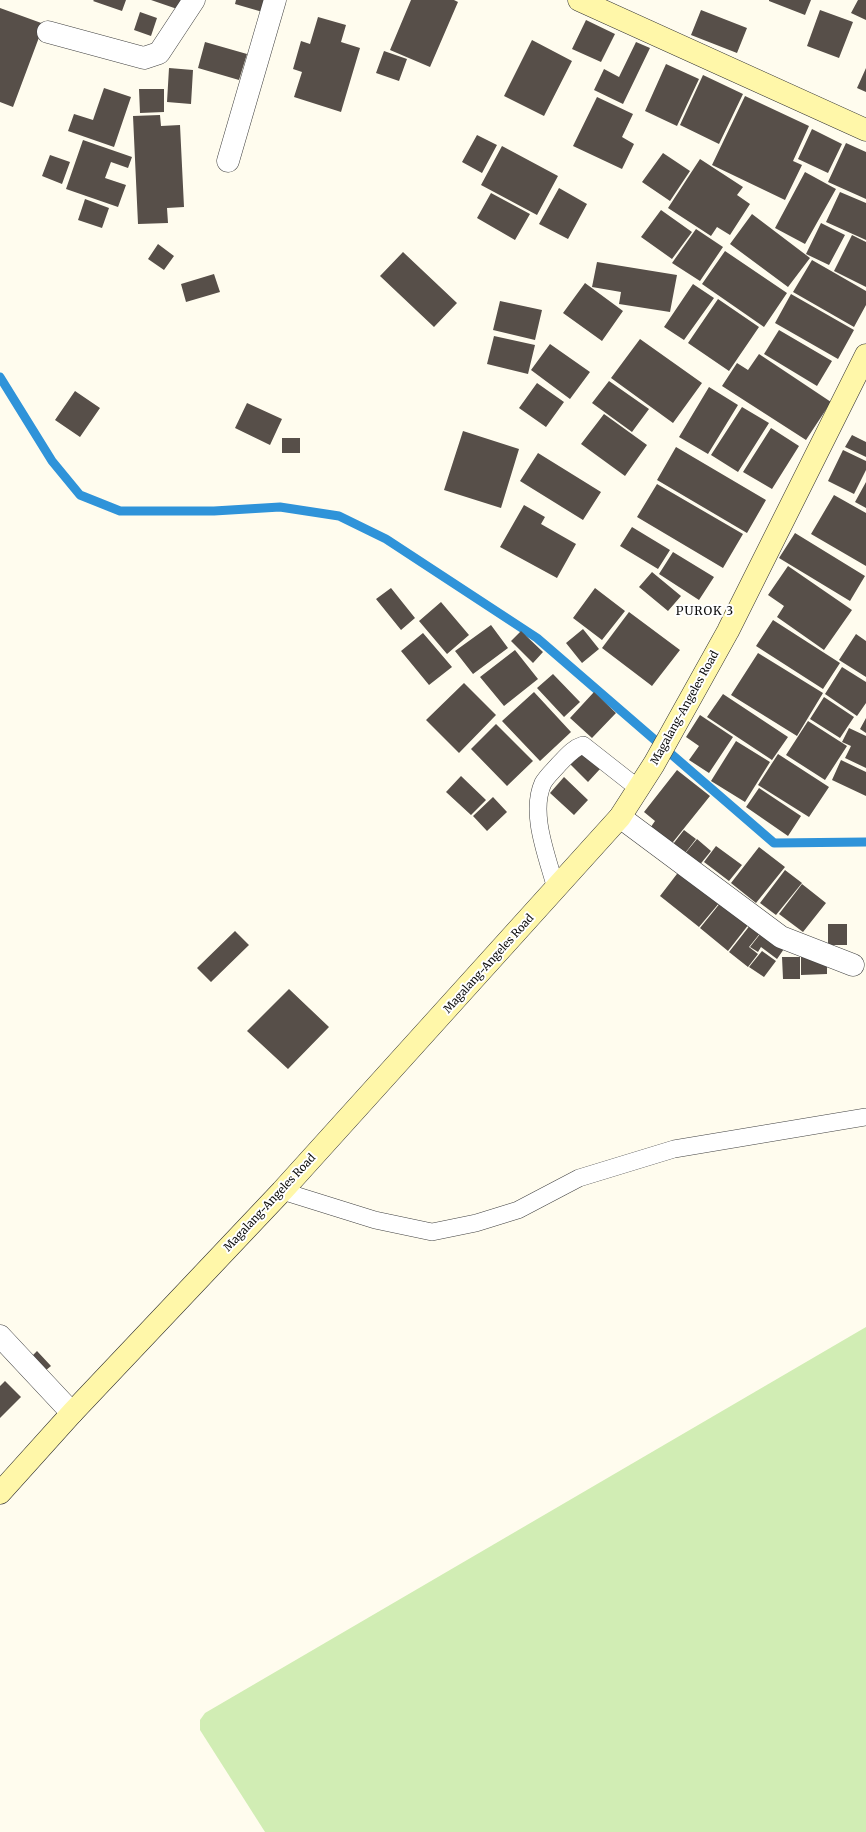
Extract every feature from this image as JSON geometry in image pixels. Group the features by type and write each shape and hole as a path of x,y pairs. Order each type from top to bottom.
{"main road":[{"path":"579,0 866,130"},
{"name":"Magalang-Angeles Road","path":"0,1493 72,1413 282,1191 620,817 654,764 728,631 866,355"}],"street":[{"path":"48,32 144,58 159,53 194,0"},
{"path":"228,161 275,0"},
{"path":"620,817 781,937 853,965"},
{"path":"0,1336 72,1413"}],"lane":[{"path":"556,889 538,820 540,794 544,783 551,773 577,746 583,745 639,789"},
{"path":"282,1191 375,1220 432,1232 476,1224 518,1210 579,1178 674,1149 866,1117"}],"green space":[{"path":"866,1327 866,1832 265,1832 200,1730 200,1720 205,1713"}],"building":[{"path":"126,0 122,11 93,1"},
{"path":"151,0 186,0 183,11"},
{"path":"236,0 270,0 266,13 235,4"},
{"path":"411,0 454,0 458,2 430,67 390,50"},
{"path":"769,0 811,0 805,15"},
{"path":"858,0 866,0 866,20 851,13"},
{"path":"0,8 44,24 13,107 0,102"},
{"path":"701,10 747,28 737,53 691,35"},
{"path":"820,10 853,22 839,58 807,46"},
{"path":"140,12 157,18 151,36 134,30"},
{"path":"318,17 346,25 341,42 360,48 341,112 294,97 302,72 293,69 301,41 310,44"},
{"path":"586,20 615,34 601,62 572,49"},
{"path":"532,40 572,61 544,116 504,96"},
{"path":"205,42 247,54 239,80 198,68"},
{"path":"636,42 650,48 623,104 594,90 604,69 619,77"},
{"path":"384,51 407,59 399,81 376,73"},
{"path":"666,64 699,79 677,126 645,111"},
{"path":"169,68 193,70 191,104 167,102"},
{"path":"866,68 866,92 857,88"},
{"path":"703,75 743,94 719,144 680,125"},
{"path":"104,88 131,97 114,147 68,131 74,114 93,120"},
{"path":"139,89 164,89 164,112 140,113"},
{"path":"745,96 809,126 793,161 802,165 785,200 712,165"},
{"path":"597,97 633,114 622,137 634,144 622,169 573,146"},
{"path":"160,115 161,126 180,125 184,207 167,208 168,223 138,224 133,116"},
{"path":"812,129 842,144 828,173 798,159"},
{"path":"477,135 497,145 482,173 462,162"},
{"path":"83,140 132,157 128,168 111,162 105,178 126,185 118,207 66,189"},
{"path":"846,143 866,152 866,199 828,182"},
{"path":"502,146 558,176 537,215 481,185"},
{"path":"663,153 690,171 670,201 642,182"},
{"path":"50,155 70,162 62,184 42,176"},
{"path":"700,159 743,187 737,195 750,204 730,235 717,227 711,236 668,208"},
{"path":"805,172 836,189 805,244 775,228"},
{"path":"559,188 587,204 568,239 539,224"},
{"path":"840,192 866,203 866,240 826,222"},
{"path":"491,193 530,214 515,240 477,218"},
{"path":"85,199 109,208 102,228 78,220"},
{"path":"661,210 692,232 672,259 641,237"},
{"path":"752,214 810,258 788,287 730,244"},
{"path":"821,223 845,235 829,265 806,254"},
{"path":"696,229 723,247 700,281 672,263"},
{"path":"852,235 866,242 866,287 834,271"},
{"path":"158,244 174,256 164,270 148,259"},
{"path":"725,251 787,293 764,327 702,284"},
{"path":"403,252 457,303 434,327 380,276"},
{"path":"812,260 866,291 866,305 854,327 793,292"},
{"path":"597,262 677,275 670,312 619,304 621,292 592,287"},
{"path":"214,274 220,292 186,302 181,284"},
{"path":"585,283 623,311 602,341 563,313"},
{"path":"693,284 714,298 684,340 664,327"},
{"path":"791,294 854,330 838,359 775,323"},
{"path":"718,299 759,327 729,371 688,343"},
{"path":"500,301 542,310 535,340 493,330"},
{"path":"779,330 832,361 817,386 764,354"},
{"path":"494,336 535,345 528,374 487,364"},
{"path":"640,339 702,383 673,423 611,378"},
{"path":"550,344 590,372 570,399 531,370"},
{"path":"759,354 831,402 806,440 722,386 737,363 748,370"},
{"path":"609,381 649,409 632,432 592,403"},
{"path":"537,383 564,402 546,427 519,408"},
{"path":"709,387 738,405 708,454 679,437"},
{"path":"75,391 100,408 80,437 55,420"},
{"path":"247,403 282,419 270,445 235,428"},
{"path":"742,407 769,423 738,472 711,455"},
{"path":"604,414 647,445 625,476 581,444"},
{"path":"771,428 799,446 772,489 743,472"},
{"path":"463,431 519,449 501,508 444,490"},
{"path":"852,435 866,442 866,457 845,447"},
{"path":"282,438 300,438 300,453 282,453"},
{"path":"676,447 766,500 747,533 657,480"},
{"path":"843,450 866,461 866,470 854,494 828,481"},
{"path":"538,453 601,492 583,520 520,481"},
{"path":"866,482 866,508 855,502"},
{"path":"657,484 743,534 723,568 637,517"},
{"path":"834,495 866,513 866,566 811,534"},
{"path":"524,505 545,517 541,524 576,544 557,578 500,547"},
{"path":"632,527 670,550 658,569 620,546"},
{"path":"795,533 865,576 850,601 779,558"},
{"path":"673,552 714,577 699,600 659,574"},
{"path":"788,566 852,610 824,650 777,617 784,606 768,595"},
{"path":"652,572 681,596 668,611 639,587"},
{"path":"391,588 415,618 401,630 376,599"},
{"path":"595,588 625,611 602,640 573,618"},
{"path":"441,602 469,635 447,654 419,621"},
{"path":"629,612 680,650 652,686 602,648"},
{"path":"773,620 840,663 823,689 756,646"},
{"path":"491,625 508,648 473,674 455,651"},
{"path":"583,629 599,649 582,663 566,643"},
{"path":"521,631 543,652 533,663 511,641"},
{"path":"423,633 452,667 429,685 401,651"},
{"path":"856,634 866,641 866,677 839,660"},
{"path":"515,650 538,679 504,706 480,677"},
{"path":"758,653 823,693 797,736 731,695"},
{"path":"842,667 866,682 866,703 857,716 825,694"},
{"path":"553,674 580,702 564,717 537,688"},
{"path":"464,683 496,715 459,753 426,720"},
{"path":"534,692 571,732 540,761 502,721"},
{"path":"594,692 616,713 592,738 570,718"},
{"path":"723,694 788,737 772,760 707,717"},
{"path":"824,697 854,717 840,738 810,719"},
{"path":"700,715 733,737 709,773 689,760 699,746 686,737"},
{"path":"866,718 866,733 860,729"},
{"path":"808,721 847,746 825,780 786,755"},
{"path":"496,724 533,761 507,786 471,749"},
{"path":"849,728 866,736 866,768 845,758 851,746 842,742"},
{"path":"736,741 770,762 745,802 711,781"},
{"path":"579,749 600,769 588,782 567,761"},
{"path":"778,754 829,787 809,817 758,785"},
{"path":"841,760 866,772 866,796 832,780"},
{"path":"677,770 710,796 669,847 648,831 655,821 644,812"},
{"path":"461,776 486,800 471,815 446,792"},
{"path":"564,777 588,800 574,815 550,793"},
{"path":"759,788 801,816 788,836 746,807"},
{"path":"493,797 507,812 487,831 473,816"},
{"path":"684,830 696,839 682,857 670,848"},
{"path":"697,839 711,851 698,867 683,856"},
{"path":"716,846 742,865 729,881 704,862"},
{"path":"759,847 785,867 756,903 731,883"},
{"path":"680,870 720,902 699,927 660,896"},
{"path":"785,870 802,883 776,915 760,903"},
{"path":"802,884 826,903 803,932 779,914"},
{"path":"721,902 749,924 728,951 700,928"},
{"path":"751,924 761,932 749,947 758,954 748,967 729,952"},
{"path":"828,924 847,924 847,945 828,945"},
{"path":"764,929 786,946 777,959 761,947 758,952 750,947"},
{"path":"235,931 249,945 211,982 197,968"},
{"path":"762,951 776,961 764,977 749,967"},
{"path":"816,956 827,960 827,974 801,975 801,957"},
{"path":"782,957 800,957 800,979 783,979"},
{"path":"289,989 329,1027 288,1069 247,1031"},
{"path":"37,1351 51,1366 45,1371 31,1357"},
{"path":"5,1381 21,1397 0,1418 0,1386"}],"waterway":[{"path":"0,377 52,461 80,495 120,511 214,511 280,507 339,516 386,539 537,638 774,843 866,842"}],"district":[{"name":"PUROK 3","path":"705,612"}]}
